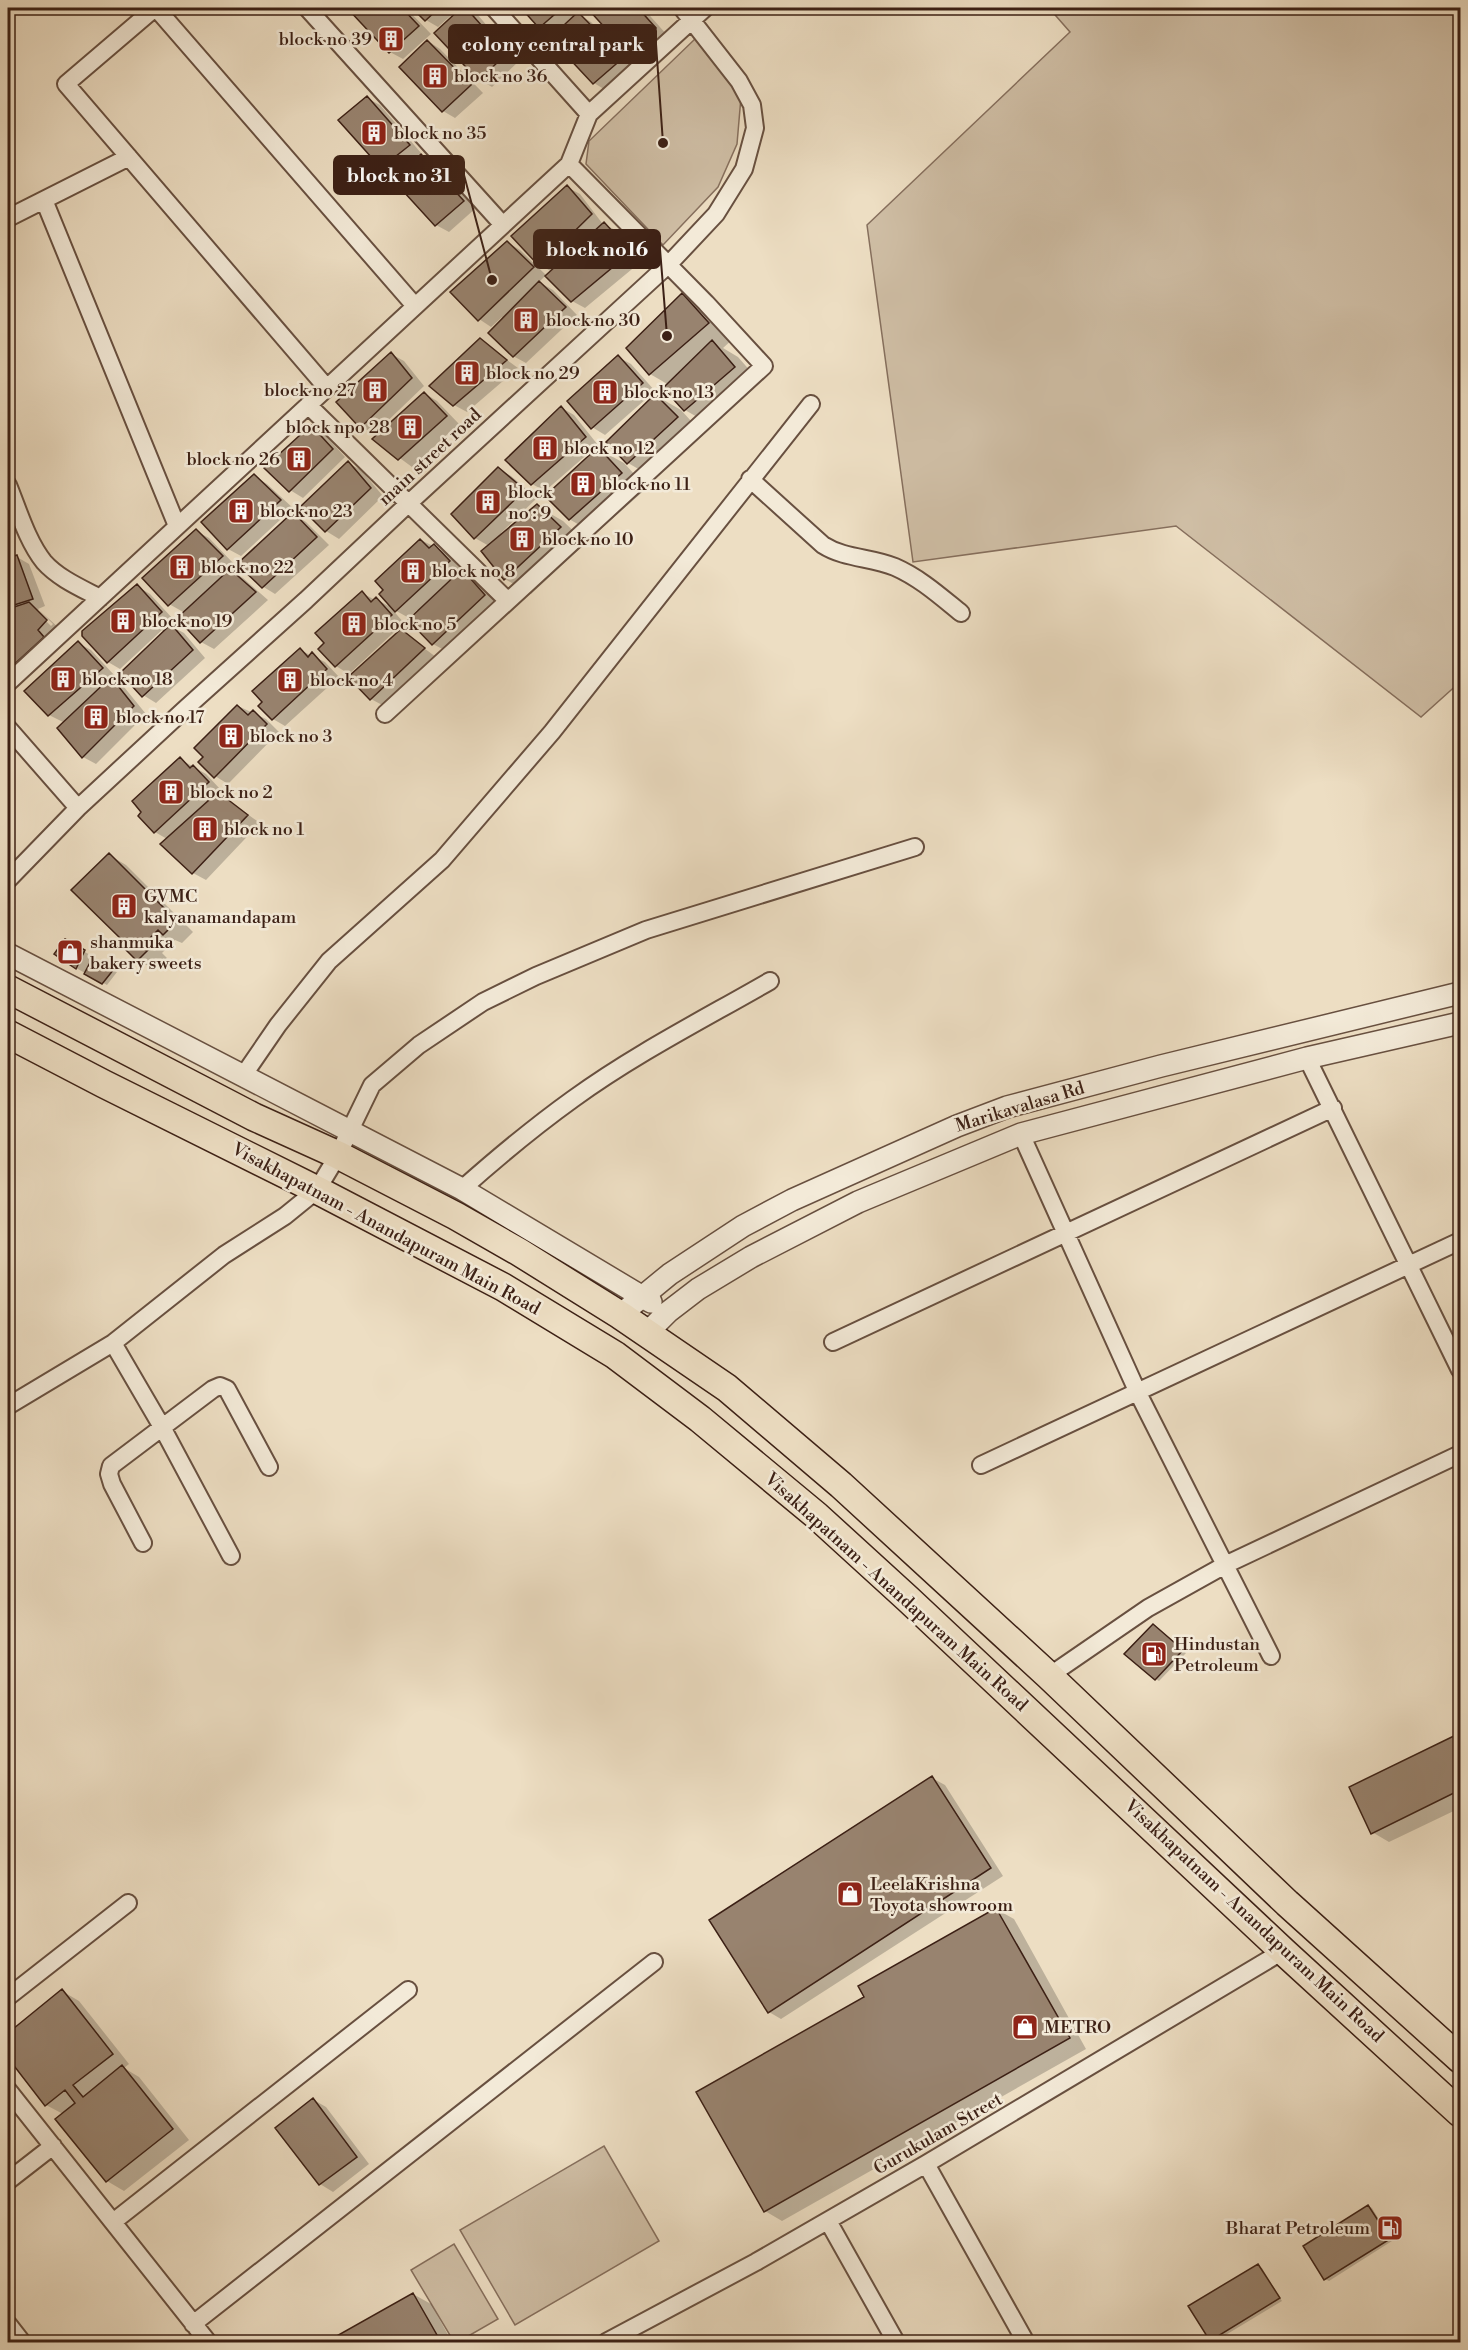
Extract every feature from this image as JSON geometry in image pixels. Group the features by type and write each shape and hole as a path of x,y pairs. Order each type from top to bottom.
{"main road":[{"name":"Visakhapatnam - Anandapuram Main Road","path":"8,989 243,1112 344,1143 456,1216 620,1315 727,1388 841,1485 1049,1676 1287,1903 1461,2060"},
{"name":"Visakhapatnam - Anandapuram Main Road","path":"8,1034 503,1287 615,1355 700,1419 817,1516 1283,1951 1461,2113"}],"street":[{"path":"327,388 66,84 156,8 415,306"},
{"path":"307,8 502,225"},
{"path":"494,8 589,114"},
{"path":"8,683 569,164 589,114 687,14 705,8"},
{"name":"main street road","path":"8,880 78,808 669,264 716,214 744,169 755,128 752,105 739,81 687,14"},
{"path":"8,218 129,157"},
{"path":"385,714 764,366 669,264 569,164"},
{"path":"44,200 177,526"},
{"path":"243,1076 278,1025 329,961 442,860 552,732 811,404"},
{"path":"308,405 508,601"},
{"path":"750,479 823,545 835,553 893,567 917,579 961,613"},
{"path":"8,485 34,546 44,561 68,581 100,598"},
{"path":"8,728 78,808"},
{"path":"8,1406 113,1343 224,1255 285,1216 317,1190 344,1143 372,1085 419,1045 494,997 536,976 645,930 915,847"},
{"path":"8,954 243,1076 344,1143 462,1189 668,1312"},
{"path":"462,1189 505,1150 574,1098 678,1032 770,981"},
{"name":"Marikavalasa Rd","path":"620,1315 641,1296 709,1247 792,1200 957,1126 1007,1107 1161,1066 1461,993"},
{"name":"Marikavalasa Rd","path":"646,1334 668,1312 698,1289 752,1257 858,1202 1021,1134 1307,1059 1461,1023"},
{"path":"1307,1059 1461,1370"},
{"path":"833,1342 1333,1108"},
{"path":"1021,1134 1138,1393 1271,1656"},
{"path":"981,1466 1461,1241"},
{"path":"113,1343 162,1427 231,1556"},
{"path":"143,1543 109,1474 111,1466 213,1389 220,1386 227,1389 268,1467"},
{"path":"1049,1676 1148,1608 1225,1565 1461,1455"},
{"path":"8,1997 128,1902"},
{"name":"Gurukulam Street","path":"606,2343 926,2164 1283,1951"},
{"path":"193,2324 654,1962"},
{"path":"112,2222 408,1990"},
{"path":"8,2090 208,2343"},
{"path":"8,2181 53,2146"},
{"path":"926,2164 1024,2339"},
{"path":"828,2220 896,2343"},
{"path":"8,2324 22,2343"}],"shaded area":[{"path":"1049,8 1460,8 1460,682 1421,717 1176,526 913,562 867,225 1070,32"},
{"path":"696,38 723,70 741,97 737,144 718,187 663,245 586,164 589,141"},
{"path":"604,2146 659,2241 515,2325 460,2230"},
{"path":"454,2244 498,2319 458,2342 454,2342 411,2270"}],"building":[{"name":"block no 39","path":"347,8 402,8 419,26 389,53"},
{"path":"412,8 439,8 425,21"},
{"path":"461,8 466,8 507,54 478,80 434,33"},
{"path":"521,8 562,8 539,28"},
{"path":"587,8 638,8 656,28 628,53"},
{"path":"578,12 623,58 593,84 550,38"},
{"name":"block no 36","path":"427,40 471,85 442,112 399,67"},
{"name":"block no 35","path":"367,96 410,145 381,168 338,120"},
{"path":"421,154 464,201 435,226 393,180"},
{"path":"567,185 592,214 539,266 511,236"},
{"path":"604,222 631,252 571,302 545,276"},
{"path":"507,241 534,267 478,321 450,292"},
{"name":"block no 30","path":"539,281 566,307 513,357 488,333"},
{"path":"682,293 709,323 649,375 626,348"},
{"name":"block no 29","path":"480,338 507,360 453,406 429,386"},
{"path":"712,340 735,367 684,411 663,388"},
{"name":"block no 27","path":"391,352 412,378 360,428 336,402"},
{"name":"block no 13","path":"618,355 643,383 591,429 567,401"},
{"name":"block npo 28","path":"424,392 447,416 398,460 372,439"},
{"path":"655,394 678,417 627,464 606,442"},
{"name":"block no 12","path":"561,406 586,437 531,485 505,460"},
{"name":"block no 26","path":"311,425 333,449 289,492 264,468"},
{"name":"block no 11","path":"598,447 622,473 569,520 545,496"},
{"path":"348,461 371,488 325,532 300,507"},
{"name":"block no : 9","path":"498,467 525,490 474,539 451,514"},
{"name":"block no 23","path":"254,474 281,500 227,550 201,522"},
{"name":"block no 10","path":"537,504 561,527 504,580 481,551"},
{"path":"293,512 317,537 262,588 237,564"},
{"name":"block no 22","path":"196,529 223,556 168,606 142,578"},
{"name":"block no 8","path":"420,539 429,548 434,544 450,561 395,612 379,594 383,590 375,581"},
{"path":"17,555 33,599 8,607 8,558"},
{"path":"230,569 256,592 200,643 177,618"},
{"path":"462,569 485,595 432,645 408,620"},
{"name":"block no 19","path":"137,584 162,612 107,663 82,636 82,631"},
{"name":"block no 5","path":"362,591 371,602 376,597 392,615 335,667 318,649 324,643 315,633"},
{"path":"29,602 47,620 38,630 44,637 8,670 8,609"},
{"path":"171,624 193,650 142,697 120,673"},
{"path":"401,629 425,648 370,700 348,677"},
{"name":"block no 18","path":"78,641 103,668 48,716 24,691"},
{"name":"block no 4","path":"300,648 308,657 312,652 327,669 272,720 258,706 262,702 252,691"},
{"name":"block no 17","path":"111,677 134,706 82,758 57,728"},
{"name":"block no 3","path":"237,705 248,715 253,710 267,724 214,778 198,762 203,757 194,748"},
{"name":"block no 2","path":"180,757 190,768 193,765 209,782 154,833 138,816 141,812 132,801"},
{"name":"block no 1","path":"218,792 248,815 192,874 160,844"},
{"name":"GVMC kalyanamandapam","path":"109,853 177,921 163,935 158,930 145,943 150,948 137,961 119,943 122,940 71,890"},
{"name":"shanmuka bakery sweets","path":"65,939 85,950 76,969 54,954"},
{"path":"92,959 114,969 102,984 84,974"},
{"path":"1153,1624 1183,1650 1155,1680 1124,1654"},
{"path":"1460,1733 1460,1790 1371,1834 1349,1787"},
{"name":"LeelaKrishna Toyota showroom","path":"932,1776 991,1868 768,2013 709,1920"},
{"path":"996,1908 1070,2038 764,2212 696,2092 864,1997 858,1986"},
{"path":"62,1989 113,2054 73,2085 83,2097 122,2065 173,2129 106,2182 55,2119 75,2103 65,2090 45,2106 8,2058 8,2033"},
{"path":"313,2098 357,2157 319,2185 275,2128"},
{"path":"1368,2205 1390,2239 1324,2280 1303,2246"},
{"path":"1258,2264 1280,2298 1210,2341 1188,2306"},
{"path":"413,2293 441,2342 326,2342"}],"place":[{"name":"block no 39","path":"391,39"},
{"name":"block no 36","path":"435,76"},
{"name":"block no 35","path":"374,133"},
{"name":"colony central park","path":"663,143"},
{"name":"block no 31","path":"492,280"},
{"name":"block no 30","path":"526,320"},
{"name":"block no16","path":"667,336"},
{"name":"block no 29","path":"467,373"},
{"name":"block no 27","path":"375,390"},
{"name":"block no 13","path":"605,392"},
{"name":"block npo 28","path":"410,427"},
{"name":"block no 12","path":"545,448"},
{"name":"block no 26","path":"299,459"},
{"name":"block no 11","path":"583,484"},
{"name":"block no : 9","path":"488,502"},
{"name":"block no 23","path":"241,511"},
{"name":"block no 10","path":"522,539"},
{"name":"block no 22","path":"182,567"},
{"name":"block no 8","path":"413,571"},
{"name":"block no 19","path":"123,621"},
{"name":"block no 5","path":"354,624"},
{"name":"block no 18","path":"63,679"},
{"name":"block no 4","path":"290,680"},
{"name":"block no 17","path":"96,717"},
{"name":"block no 3","path":"231,736"},
{"name":"block no 2","path":"171,792"},
{"name":"block no 1","path":"205,829"},
{"name":"GVMC kalyanamandapam","path":"124,906"},
{"name":"shanmuka bakery sweets","path":"70,952"},
{"name":"Hindustan Petroleum","path":"1154,1654"},
{"name":"LeelaKrishna Toyota showroom","path":"850,1894"},
{"name":"METRO","path":"1025,2027"},
{"name":"Bharat Petroleum","path":"1390,2228"}]}
